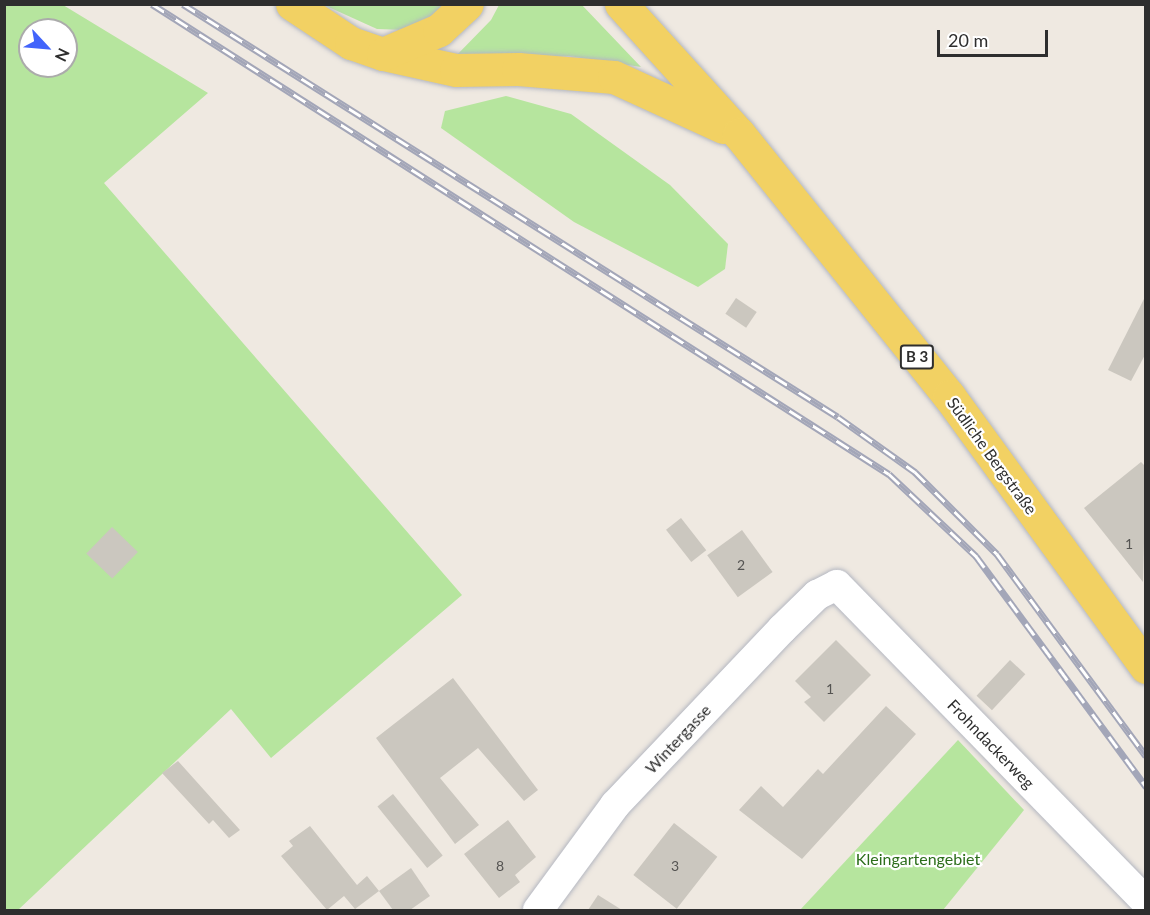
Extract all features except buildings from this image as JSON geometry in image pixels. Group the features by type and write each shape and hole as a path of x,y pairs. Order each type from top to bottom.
{"main road":[{"path":"292,4 351,43 383,54 456,70 518,69 614,78 739,135"},
{"path":"383,54 439,30 467,4"},
{"name":"B 3","path":"621,4 739,135"},
{"name":"Südliche Bergstraße","path":"739,135 949,396 1144,661"}],"street":[{"name":"Frohndackerweg","path":"837,585 1146,902"},
{"name":"Wintergasse","path":"538,910 615,805 782,629 817,595 837,585"}],"green space":[{"path":"581,4 641,67 569,56 453,59 491,20 499,5"},
{"path":"5,5 63,5 208,93 104,183 462,595 271,758 231,709 18,910 5,910"},
{"path":"324,5 451,5 406,30 377,29"},
{"path":"506,96 571,114 670,185 728,244 725,269 698,287 574,222 441,128 445,111"},
{"name":"Kleingartengebiet","path":"958,740 1024,810 943,910 800,910"}],"railway":[{"path":"152,4 889,474 976,556 1146,787"},
{"path":"183,4 838,417 915,472 997,554 1146,756"}]}
